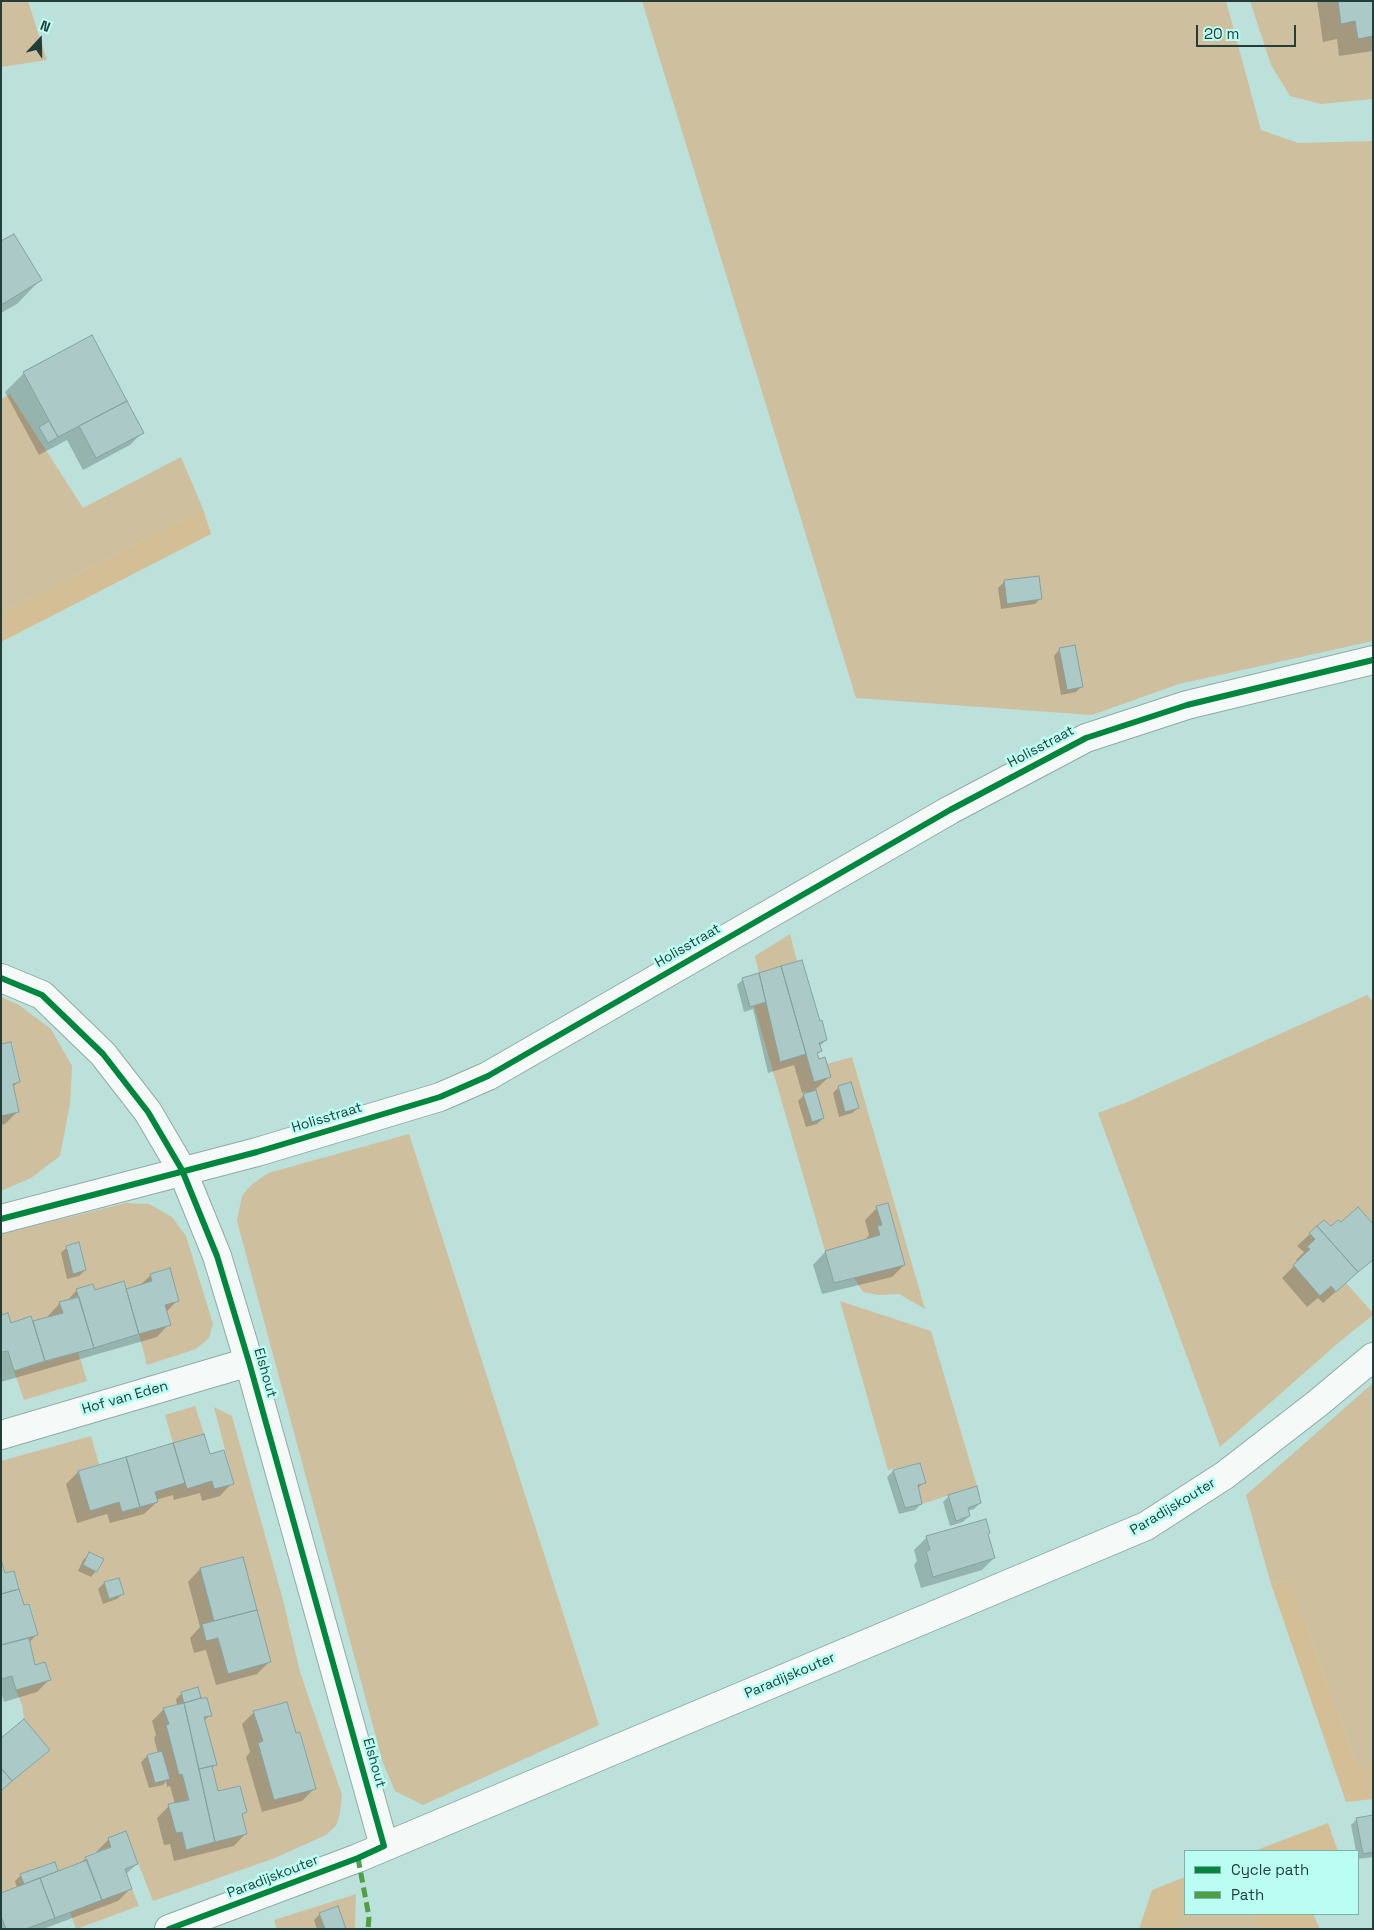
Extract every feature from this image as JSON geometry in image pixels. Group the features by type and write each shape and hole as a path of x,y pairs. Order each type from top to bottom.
{"street":[{"name":"Holisstraat","path":"1,1219 182,1170 257,1152 440,1097 488,1076 950,810 1086,738 1187,705 1373,660"},
{"name":"Elshout","path":"1,978 42,995 103,1054 148,1112 182,1170 217,1256 249,1362 384,1846"},
{"name":"Paradijskouter","path":"169,1929 358,1858 1146,1526 1225,1476 1373,1357"},
{"name":"Hof van Eden","path":"1,1435 249,1362"}],"shaded area":[{"path":"1,1 28,1 47,60 1,67"},
{"path":"642,1 1226,1 1261,130 1298,143 1373,141 1373,641 1179,684 1092,715 856,698"},
{"path":"1250,1 1338,1 1341,24 1355,21 1358,38 1373,36 1373,99 1321,104 1290,96 1271,65"},
{"path":"10,394 83,508 181,457 203,509 1,613 1,399"},
{"path":"203,509 211,534 1,642 1,613"},
{"path":"790,934 797,961 759,973 755,956"},
{"path":"1367,995 1373,1002 1373,1224 1358,1207 1341,1222 1338,1220 1331,1226 1324,1220 1309,1233 1315,1239 1307,1247 1310,1249 1293,1265 1320,1296 1331,1286 1336,1292 1346,1283 1373,1315 1337,1344 1220,1447 1098,1113 1125,1103"},
{"path":"1,997 19,1005 51,1029 72,1066 70,1104 60,1156 31,1178 1,1191 1,1116 19,1112 13,1084 20,1082 12,1042 1,1044"},
{"path":"766,1002 806,1054 814,1082 827,1064 852,1057 925,1309 899,1294 878,1295 863,1292 854,1278 905,1265 888,1203 876,1207 882,1225 877,1226 880,1235 825,1251 754,1006"},
{"path":"409,1134 599,1725 423,1805 395,1791 383,1763 237,1221 242,1196 251,1185 268,1173"},
{"path":"126,1203 149,1204 172,1217 186,1236 213,1324 209,1338 196,1349 147,1365 139,1334 170,1325 165,1304 179,1301 169,1268 150,1274 152,1281 126,1289 124,1281 60,1302 63,1313 33,1321 31,1316 11,1323 1,1315 1,1234","holes":["79,1243 86,1270 73,1273 66,1245"]},
{"path":"840,1301 931,1331 977,1486 922,1504 918,1485 926,1482 920,1463 888,1470"},
{"path":"78,1352 87,1381 24,1400 14,1371"},
{"path":"1373,1383 1373,1761 1357,1765 1290,1580 1271,1584 1246,1495"},
{"path":"195,1406 204,1434 173,1443 165,1415"},
{"path":"214,1407 232,1416 284,1604 300,1672 342,1795 336,1826 326,1835 275,1858 153,1901 126,1832 111,1846 85,1856 87,1860 58,1871 55,1863 20,1875 24,1884 1,1893 1,1791 50,1750 24,1719 22,1705 16,1690 51,1680 45,1662 35,1665 29,1638 38,1635 30,1604 24,1605 14,1571 5,1573 1,1560 1,1461 91,1436 99,1464 78,1471 90,1511 119,1502 123,1512 158,1502 155,1492 185,1483 187,1488 212,1481 215,1489 234,1484","holes":["89,1552 104,1559 98,1572 83,1565","242,1557 271,1662 228,1674 218,1638 206,1641 202,1625 214,1621 200,1568","119,1578 124,1594 109,1599 104,1582","198,1688 216,1765 212,1766 218,1791 240,1786 247,1812 242,1814 247,1834 186,1850 182,1832 176,1833 169,1804 189,1800 182,1774 179,1775 166,1725 169,1724 164,1708 184,1703 181,1692","287,1702 296,1733 301,1732 316,1789 274,1800 258,1744 263,1741 253,1711","162,1751 170,1779 155,1783 147,1755"]},
{"path":"1290,1580 1357,1765 1373,1761 1373,1799 1346,1802 1271,1584"},
{"path":"1328,1823 1338,1850 1257,1850"},
{"path":"1184,1877 1184,1915 1190,1915 1180,1919 1176,1929 1139,1929 1152,1890"},
{"path":"132,1889 139,1906 76,1929 70,1912"},
{"path":"356,1894 355,1929 346,1929 337,1906 319,1913 325,1929 277,1929 274,1920"},
{"path":"1190,1915 1252,1915 1258,1929 1176,1929 1180,1919"},
{"path":"1252,1915 1313,1915 1320,1929 1258,1929"}],"building":[{"path":"1338,1 1373,1 1373,36 1358,39 1355,21 1341,24"},
{"path":"14,234 42,280 1,305 1,241"},
{"path":"92,335 127,401 58,437 23,372"},
{"path":"127,401 144,433 96,458 79,426"},
{"path":"49,421 58,437 48,443 39,427"},
{"path":"1039,576 1042,599 1007,604 1004,580"},
{"path":"1075,645 1083,687 1067,690 1059,648"},
{"path":"802,960 827,1040 819,1043 822,1051 817,1053 819,1059 825,1057 831,1077 814,1082 781,966"},
{"path":"781,966 806,1054 780,1062 759,973"},
{"path":"759,973 766,1002 750,1007 742,978"},
{"path":"11,1042 20,1082 13,1084 19,1112 1,1116 1,1044"},
{"path":"851,1082 859,1108 845,1112 838,1086"},
{"path":"816,1090 824,1118 812,1122 803,1094"},
{"path":"888,1203 905,1265 834,1283 825,1251 880,1235 877,1226 882,1225 876,1206"},
{"path":"1358,1207 1373,1224 1373,1260 1358,1272 1317,1226 1324,1220 1331,1226 1338,1220 1341,1222"},
{"path":"1317,1226 1358,1272 1336,1292 1331,1286 1320,1296 1293,1265 1310,1249 1307,1247 1315,1239 1309,1233"},
{"path":"79,1242 86,1270 73,1274 66,1246"},
{"path":"170,1268 179,1301 165,1305 171,1325 139,1334 126,1289 152,1281 150,1274"},
{"path":"124,1281 139,1334 94,1348 76,1289 93,1284 95,1290"},
{"path":"79,1297 94,1348 45,1361 33,1321 63,1313 59,1302"},
{"path":"8,1313 11,1323 31,1316 45,1361 14,1371 8,1351 1,1352 1,1315"},
{"path":"204,1434 210,1454 224,1450 234,1484 214,1489 212,1481 187,1489 173,1443"},
{"path":"173,1443 185,1483 155,1492 158,1502 140,1507 126,1457"},
{"path":"126,1457 140,1507 122,1512 119,1502 90,1511 78,1471"},
{"path":"920,1463 926,1483 918,1485 922,1504 905,1508 893,1470"},
{"path":"977,1486 981,1503 968,1508 970,1516 956,1521 948,1495"},
{"path":"986,1519 995,1558 933,1577 926,1551 930,1550 926,1536"},
{"path":"89,1552 104,1559 97,1572 83,1565"},
{"path":"243,1557 257,1610 214,1621 200,1568"},
{"path":"1,1560 5,1573 14,1571 19,1589 1,1594"},
{"path":"119,1578 124,1594 109,1599 104,1582"},
{"path":"19,1589 24,1605 29,1604 38,1635 1,1645 1,1594"},
{"path":"257,1610 271,1662 228,1674 218,1638 206,1641 202,1624"},
{"path":"29,1638 35,1665 45,1662 51,1680 16,1690 12,1676 1,1679 1,1645"},
{"path":"198,1687 201,1698 184,1703 181,1692"},
{"path":"207,1698 212,1716 204,1717 217,1765 199,1769 184,1703"},
{"path":"287,1702 296,1733 300,1732 316,1789 274,1800 258,1743 263,1741 253,1711"},
{"path":"184,1703 215,1842 186,1850 182,1832 176,1833 168,1804 189,1800 182,1774 179,1775 166,1725 169,1724 163,1708"},
{"path":"24,1719 50,1750 12,1781 1,1768 1,1738"},
{"path":"162,1751 170,1779 155,1783 147,1755"},
{"path":"212,1766 218,1791 240,1786 247,1812 242,1814 247,1834 215,1842 199,1769"},
{"path":"1,1768 12,1781 1,1791"},
{"path":"1373,1815 1373,1852 1363,1854 1356,1818"},
{"path":"126,1831 138,1864 125,1869 132,1889 102,1900 85,1857 111,1847 108,1838"},
{"path":"87,1860 102,1900 55,1918 40,1878"},
{"path":"55,1862 58,1871 24,1884 20,1874"},
{"path":"40,1878 55,1918 26,1929 6,1929 1,1916 1,1893"},
{"path":"338,1906 346,1929 325,1929 319,1913"}],"marked path":[{"path":"358,1858 369,1917 368,1929"}],"cycle path":[{"path":"1,1219 257,1152 440,1097 488,1076 950,810 1086,738 1187,705 1373,660"},
{"path":"1,978 42,995 103,1054 148,1112 182,1170 217,1256 249,1362 384,1846 358,1858 169,1929"}]}
